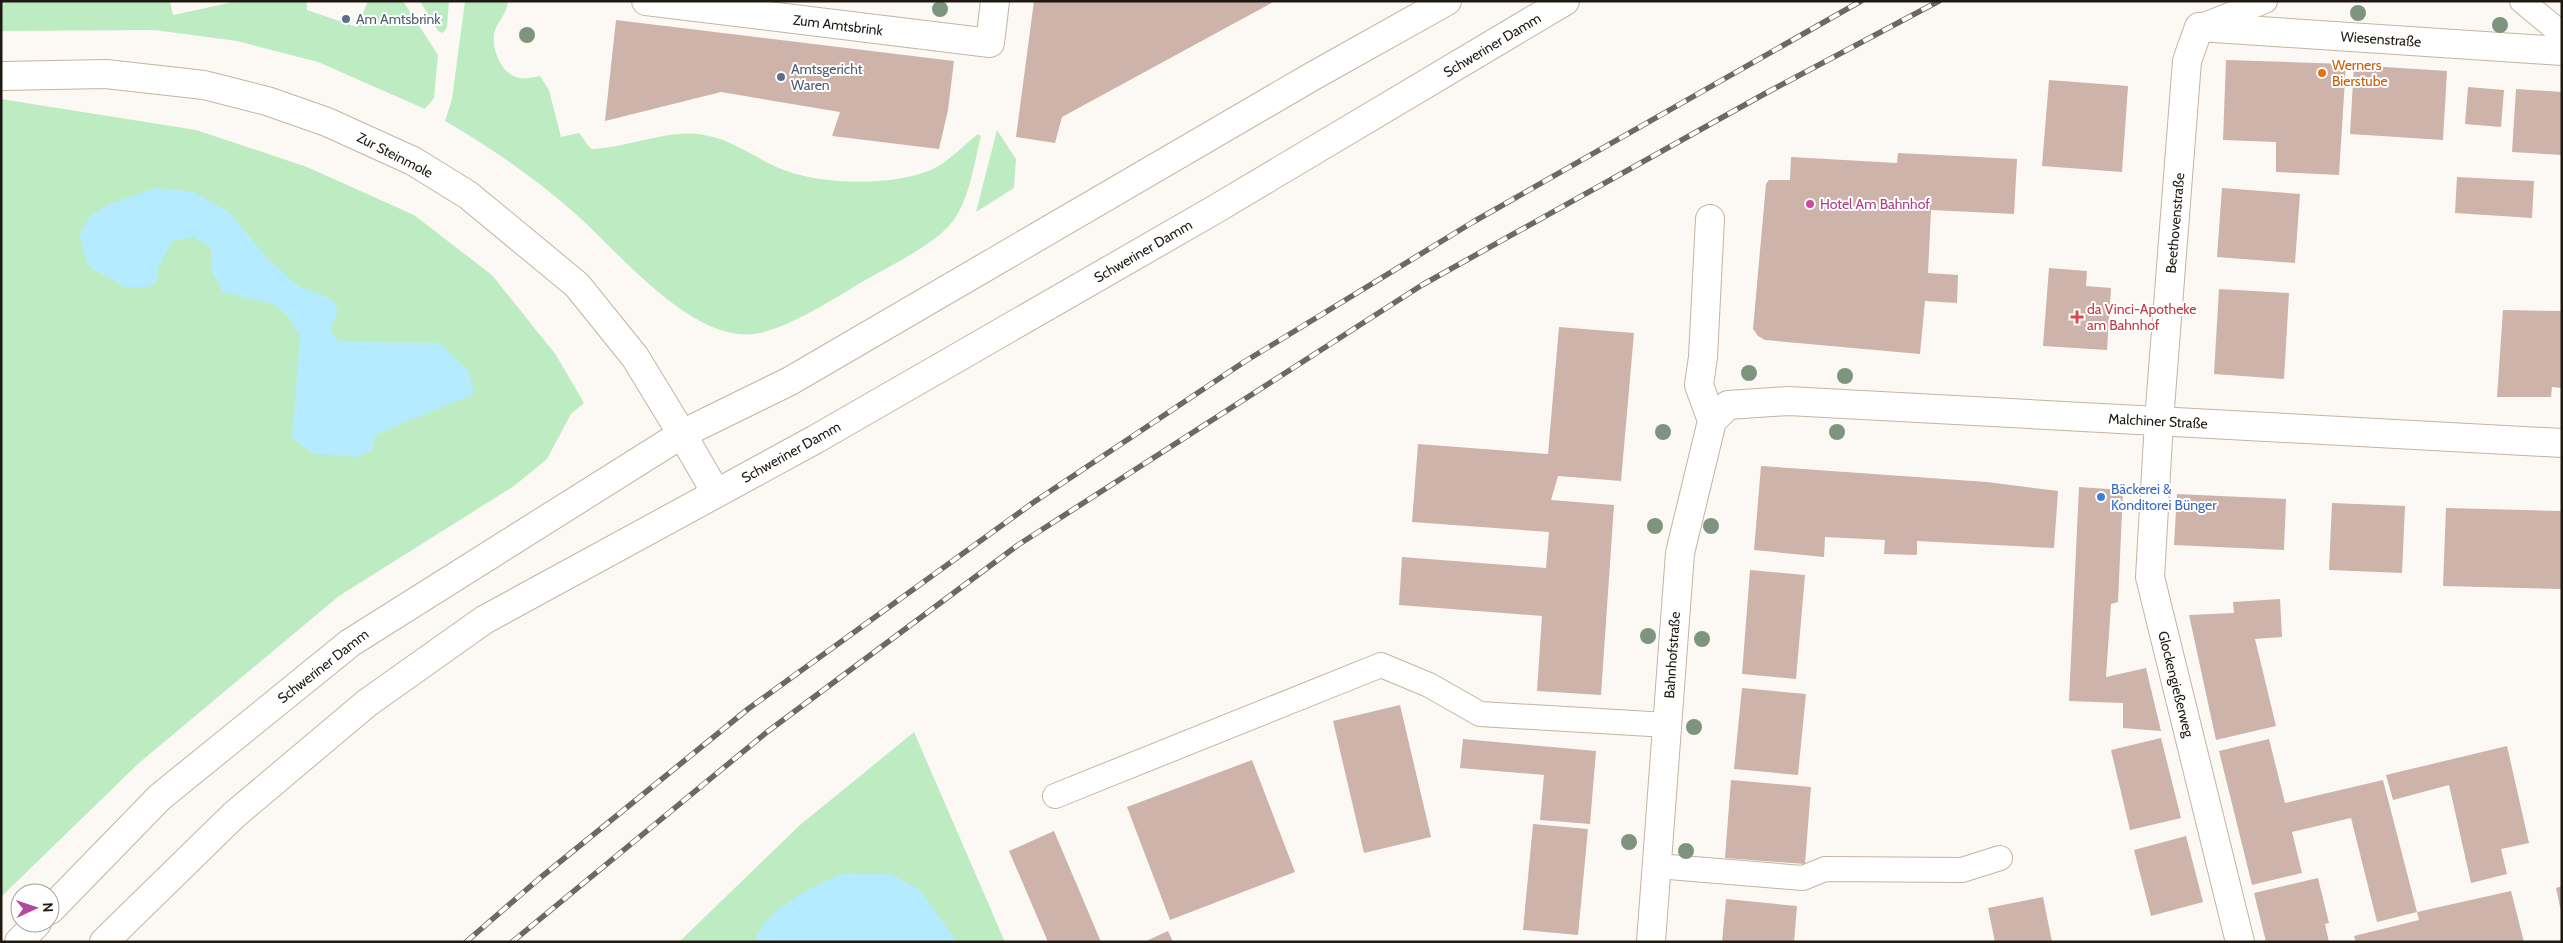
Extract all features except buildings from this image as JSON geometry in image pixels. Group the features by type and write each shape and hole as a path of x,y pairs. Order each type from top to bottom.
{"street":[{"name":"Zum Amtsbrink","path":"646,1 990,43 995,1"},
{"name":"Schweriner Damm","path":"60,900 160,797 350,643 682,434 790,381 1289,90 1447,1"},
{"name":"Schweriner Damm","path":"104,942 234,815 367,702 484,620 824,434 1214,210 1565,1"},
{"name":"Wiesenstraße","path":"2199,26 2562,51"},
{"name":"Beethovenstraße","path":"2159,421 2187,61 2199,26"},
{"name":"Zur Steinmole","path":"1,76 106,74 204,85 267,101 327,122 414,162 468,194 577,285 635,357 682,434"},
{"path":"1710,219 1700,385 1712,421"},
{"name":"Malchiner Straße","path":"1712,421 1728,404 1788,401 2562,443"},
{"name":"Bahnhofstraße","path":"1651,942 1680,552 1712,421"},
{"name":"Glockengießerweg","path":"2159,421 2150,577 2240,942"},
{"path":"682,434 716,493"}],"lane":[{"path":"2199,26 2265,1"},
{"path":"2522,1 2562,34"},
{"path":"1056,796 1381,665 1429,685 1480,714 1667,725"},
{"path":"1657,866 1803,878 1826,869 1962,870 2000,858"}],"green space":[{"path":"1,1 170,1 173,15 238,1 307,1 307,10 357,27 368,1 403,1 438,55 434,98 425,109 318,62 237,41 154,30 1,31"},
{"path":"420,1 449,1 447,27 443,33 438,31"},
{"path":"465,1 508,1 506,11 494,34 496,54 503,67 513,76 530,78 540,76 549,90 561,137 579,133 591,149 677,134 704,135 726,141 776,167 803,176 860,182 881,181 918,175 933,169 951,157 978,134 981,136 964,202 953,221 945,230 924,246 824,305 780,327 754,334 729,333 704,323 679,308 655,289 571,210 541,185 495,152 445,121 452,99"},
{"path":"1,99 196,130 307,167 414,215 492,275 556,355 584,403 571,414 547,459 514,486 339,596 139,763 15,883 10,883 10,888 1,897"},
{"path":"997,130 1016,159 1014,188 976,212"},
{"path":"914,732 1005,942 679,942 800,825"}],"water":[{"path":"156,188 193,192 230,213 268,259 298,286 333,300 338,311 330,330 339,342 440,343 469,371 474,394 375,435 373,449 358,457 314,454 292,438 300,337 289,317 273,304 223,292 212,271 211,247 193,237 172,241 158,268 158,280 149,287 125,287 88,266 79,235 90,216 110,204"},
{"path":"844,873 890,874 920,890 957,942 755,942 760,930 779,909 805,892"}],"railway":[{"path":"466,942 540,878 748,709 1034,502 1244,362 1473,222 1861,1"},
{"path":"512,942 767,732 1018,545 1422,285 1766,93 1939,1"}],"place":[{"name":"Am Amtsbrink","path":"346,19"},
{"name":"Werners Bierstube","path":"2322,73"},
{"name":"Amtsgericht Waren","path":"781,77"},
{"name":"Hotel Am Bahnhof","path":"1810,204"},
{"name":"da Vinci-Apotheke am Bahnhof","path":"2077,317"},
{"name":"Bäckerei & Konditorei Bünger","path":"2101,497"}]}
